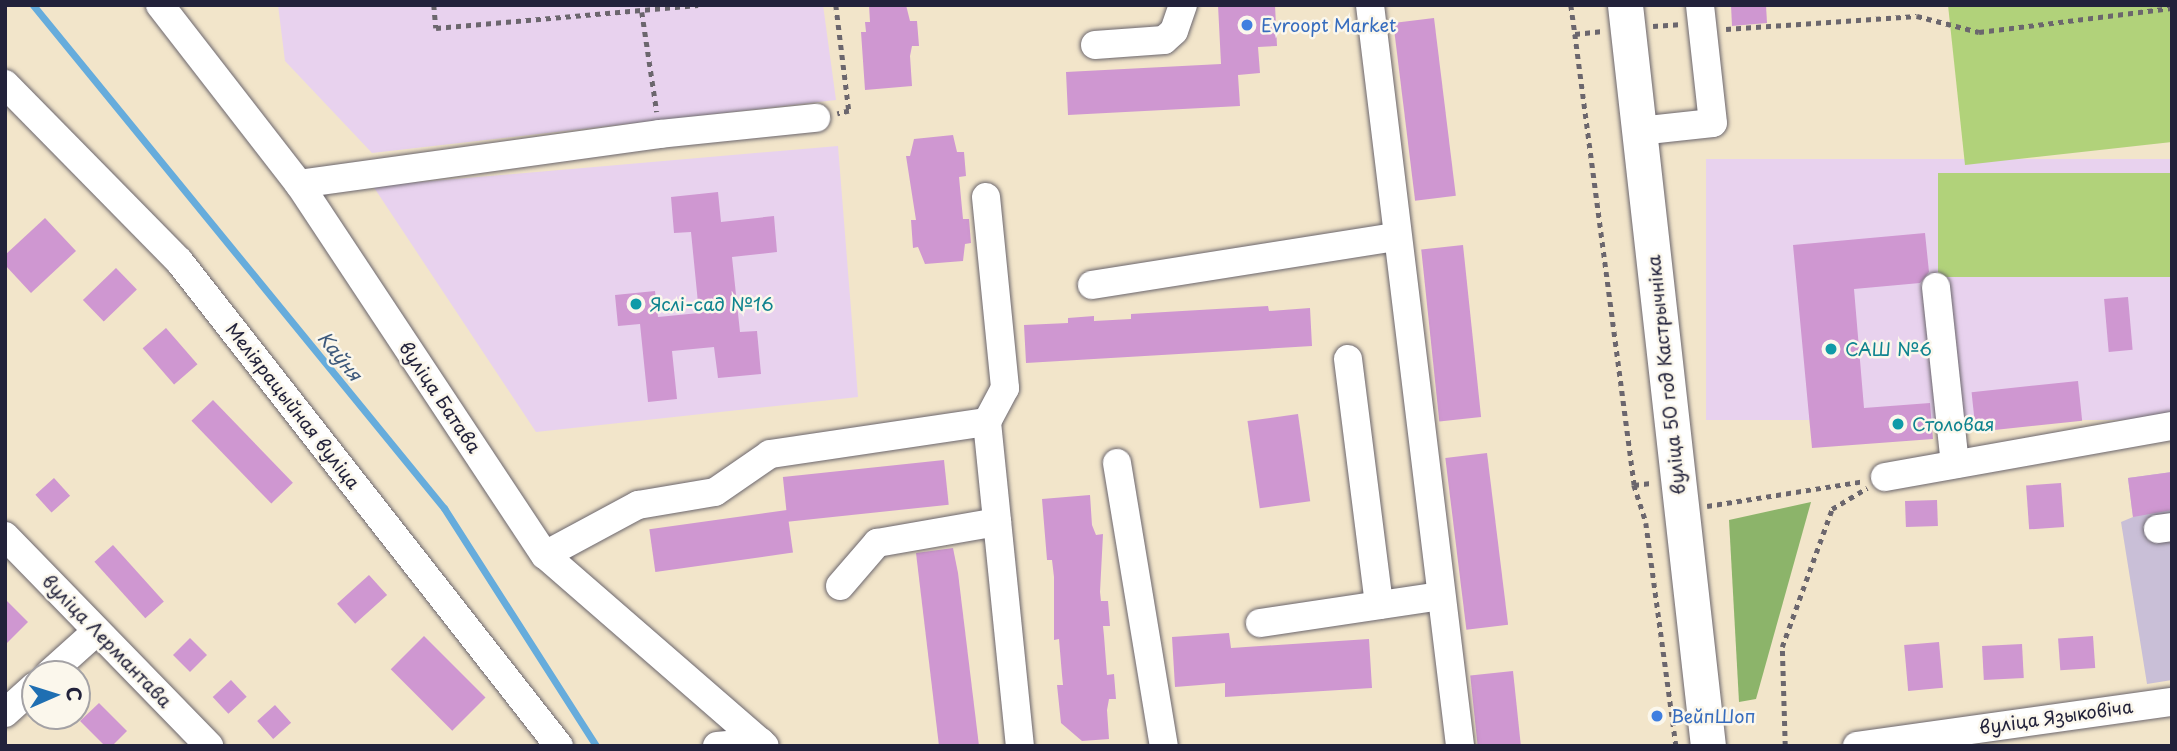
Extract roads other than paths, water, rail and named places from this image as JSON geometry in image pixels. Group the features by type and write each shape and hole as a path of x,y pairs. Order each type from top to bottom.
{"main road":[{"name":"вуліца 50 год Кастрычніка","path":"1625,5 1708,746"}],"street":[{"name":"вуліца Батава","path":"160,5 299,184 545,555 763,744"},
{"path":"1095,45 1164,40 1174,31 1183,5"},
{"path":"1370,5 1396,237 1460,746"},
{"path":"1639,131 1713,123 1701,13"},
{"name":"Меліярацыйная вуліца","path":"5,84 179,261 559,746"},
{"path":"299,184 660,134 816,118"},
{"path":"986,197 1005,388 987,422 1020,746"},
{"path":"1092,285 1396,237"},
{"path":"1936,287 1955,464"},
{"path":"1348,359 1379,605"},
{"path":"545,555 638,505 715,492 770,454 987,422"},
{"path":"1885,477 2172,426"},
{"path":"1117,463 1164,746"},
{"path":"840,586 877,543 997,523"},
{"name":"вуліца Лермантава","path":"5,536 209,746"},
{"path":"1260,623 1441,596"},
{"path":"65,660 97,631"},
{"path":"5,713 21,699"},
{"name":"вуліца Языковіча","path":"1857,746 2172,702"},
{"path":"718,746 763,744"}],"waterway":[{"name":"Каўня","path":"33,5 444,508 596,746"}],"place":[{"name":"Evroopt Market","path":"1247,25"},
{"name":"Яслі-сад №16","path":"636,304"},
{"name":"САШ №6","path":"1831,349"},
{"name":"Столовая","path":"1898,424"},
{"name":"ВейпШоп","path":"1657,716"}]}
